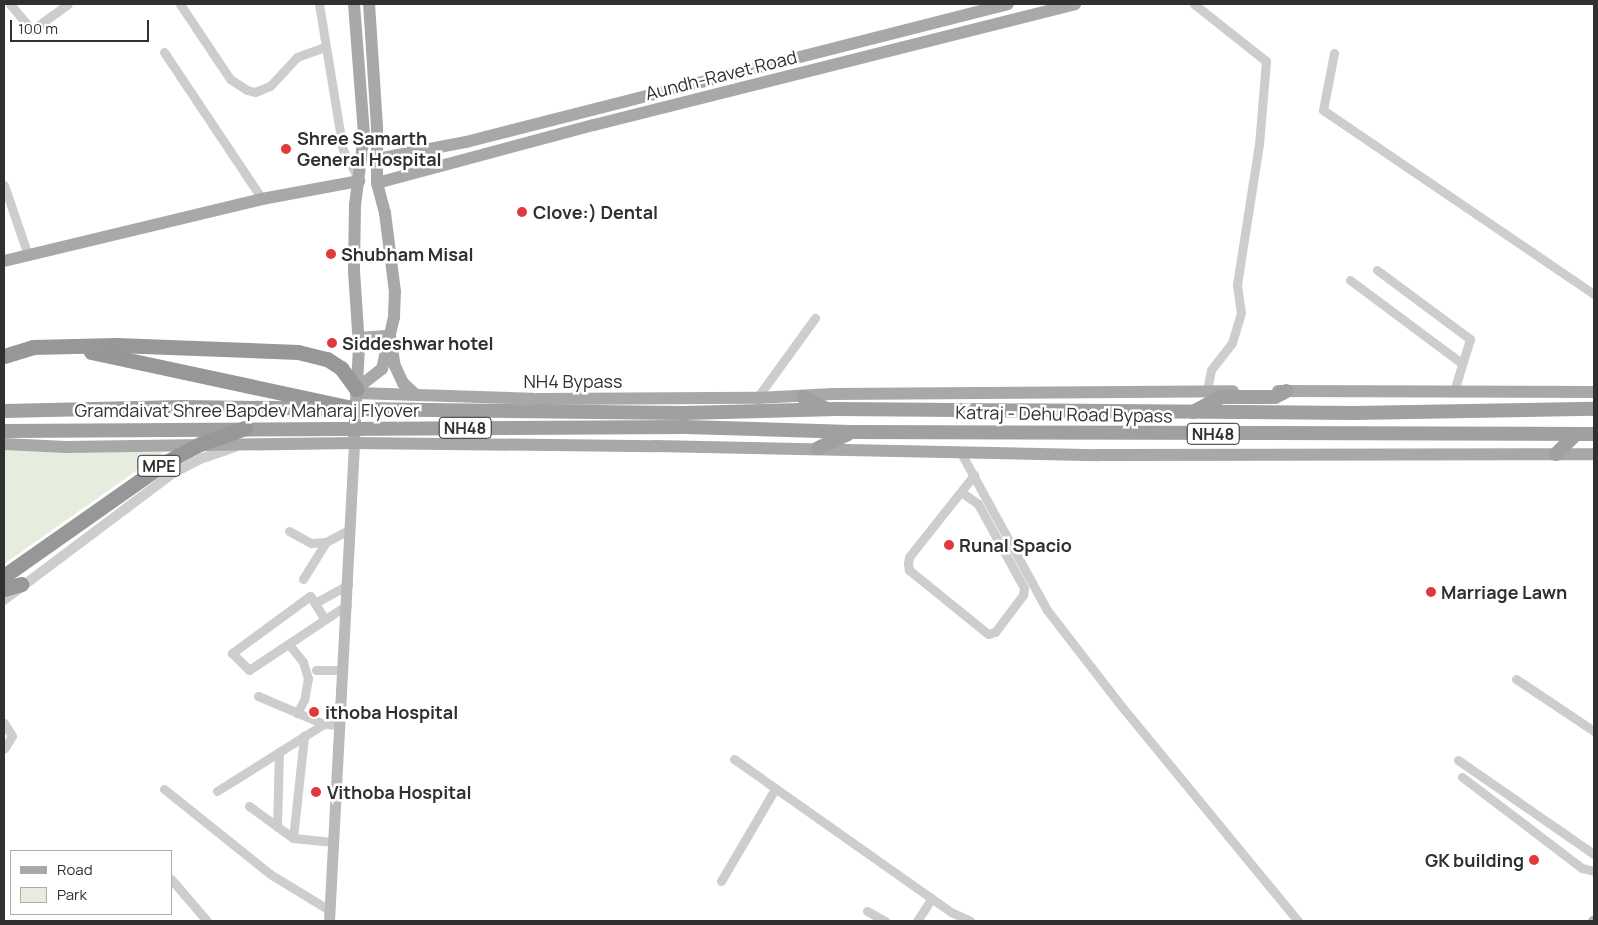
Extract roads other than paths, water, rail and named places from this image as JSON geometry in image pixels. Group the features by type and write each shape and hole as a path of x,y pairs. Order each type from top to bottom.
{"highway":[{"path":"4,356 24,349 116,345 298,352 327,359 341,368 356,391"},
{"path":"55,347 358,409"},
{"path":"1193,412 1221,397 1275,397 1287,391"},
{"name":"Gramdaivat Shree Bapdev Maharaj Flyover","path":"4,411 182,407 683,413 795,401"},
{"name":"Katraj - Dehu Road Bypass","path":"795,401 827,409 1193,412"},
{"name":"NH48","path":"1193,412 1589,409"},
{"name":"Gramdaivat Shree Bapdev Maharaj Flyover","path":"4,430 685,427 851,432"},
{"name":"MPE","path":"4,576 82,519 166,462 200,444 245,428"},
{"path":"818,448 851,432"},
{"name":"Katraj - Dehu Road Bypass","path":"851,432 1576,434"},
{"path":"1556,454 1576,434"},
{"name":"NH48","path":"1576,434 1594,434"},
{"path":"4,589 21,584"}],"main road":[{"path":"329,916 348,585 358,338 354,271 359,180 364,134 354,4"},
{"path":"356,391 382,369 390,336 395,292 385,213 377,183 369,4"},
{"name":"Aundh-Ravet Road","path":"377,159 466,142 1008,4"},
{"name":"Aundh-Ravet Road","path":"377,183 604,122 1075,4"},
{"path":"4,261 262,199 359,180"},
{"path":"358,338 390,336"},
{"path":"390,336 395,366 403,383 415,394"},
{"name":"NH4 Bypass","path":"356,391 539,399 757,398 795,401 1207,391 1594,392"},
{"path":"4,444 241,445 354,443 818,448 961,453 1594,454"}],"street":[{"path":"4,7 9,4 32,30 68,4"},
{"path":"180,4 230,79 247,90 255,92 270,86 297,57 325,47"},
{"path":"319,4 343,150 359,180"},
{"path":"1194,4 1266,61 1259,144 1237,285 1241,313 1232,344 1211,370 1207,391"},
{"path":"164,52 262,199"},
{"path":"1334,53 1323,110 1594,294"},
{"path":"4,185 28,255"},
{"path":"1377,270 1470,339 1460,362 1454,391"},
{"path":"1350,280 1460,362"},
{"path":"757,398 815,318"},
{"path":"4,600 21,584 173,473 200,459 241,445"},
{"path":"961,453 1047,610 1118,702 1298,921"},
{"path":"961,492 978,504 1024,588 1023,595 995,632 988,634 909,570 908,564 909,557 974,475"},
{"path":"289,531 311,543 326,542 349,530"},
{"path":"303,579 326,542"},
{"path":"315,604 348,585"},
{"path":"324,618 310,596 232,653 249,670 324,618 347,605"},
{"path":"291,647 303,662 308,678 304,700 297,713"},
{"path":"316,670 343,670"},
{"path":"1516,679 1594,731"},
{"path":"258,696 324,724 340,725"},
{"path":"4,723 12,736 4,749"},
{"path":"217,791 324,724"},
{"path":"293,838 304,736"},
{"path":"276,827 279,752"},
{"path":"734,759 932,898 970,921"},
{"path":"1458,760 1594,854"},
{"path":"1462,776 1582,868 1594,871"},
{"path":"721,882 775,789"},
{"path":"164,790 270,874 329,916"},
{"path":"249,806 293,838 333,842"},
{"path":"172,880 208,921"},
{"path":"917,921 932,898"},
{"path":"867,910 885,921"}],"place":[{"name":"Shree Samarth General Hospital","path":"286,149"},
{"name":"Clove:) Dental","path":"522,212"},
{"name":"Shubham Misal","path":"331,254"},
{"name":"Siddeshwar hotel","path":"332,343"},
{"name":"Runal Spacio","path":"949,545"},
{"name":"Marriage Lawn","path":"1431,592"},
{"name":"ithoba Hospital","path":"314,712"},
{"name":"Vithoba Hospital","path":"316,792"},
{"name":"GK building","path":"1534,860"}]}
